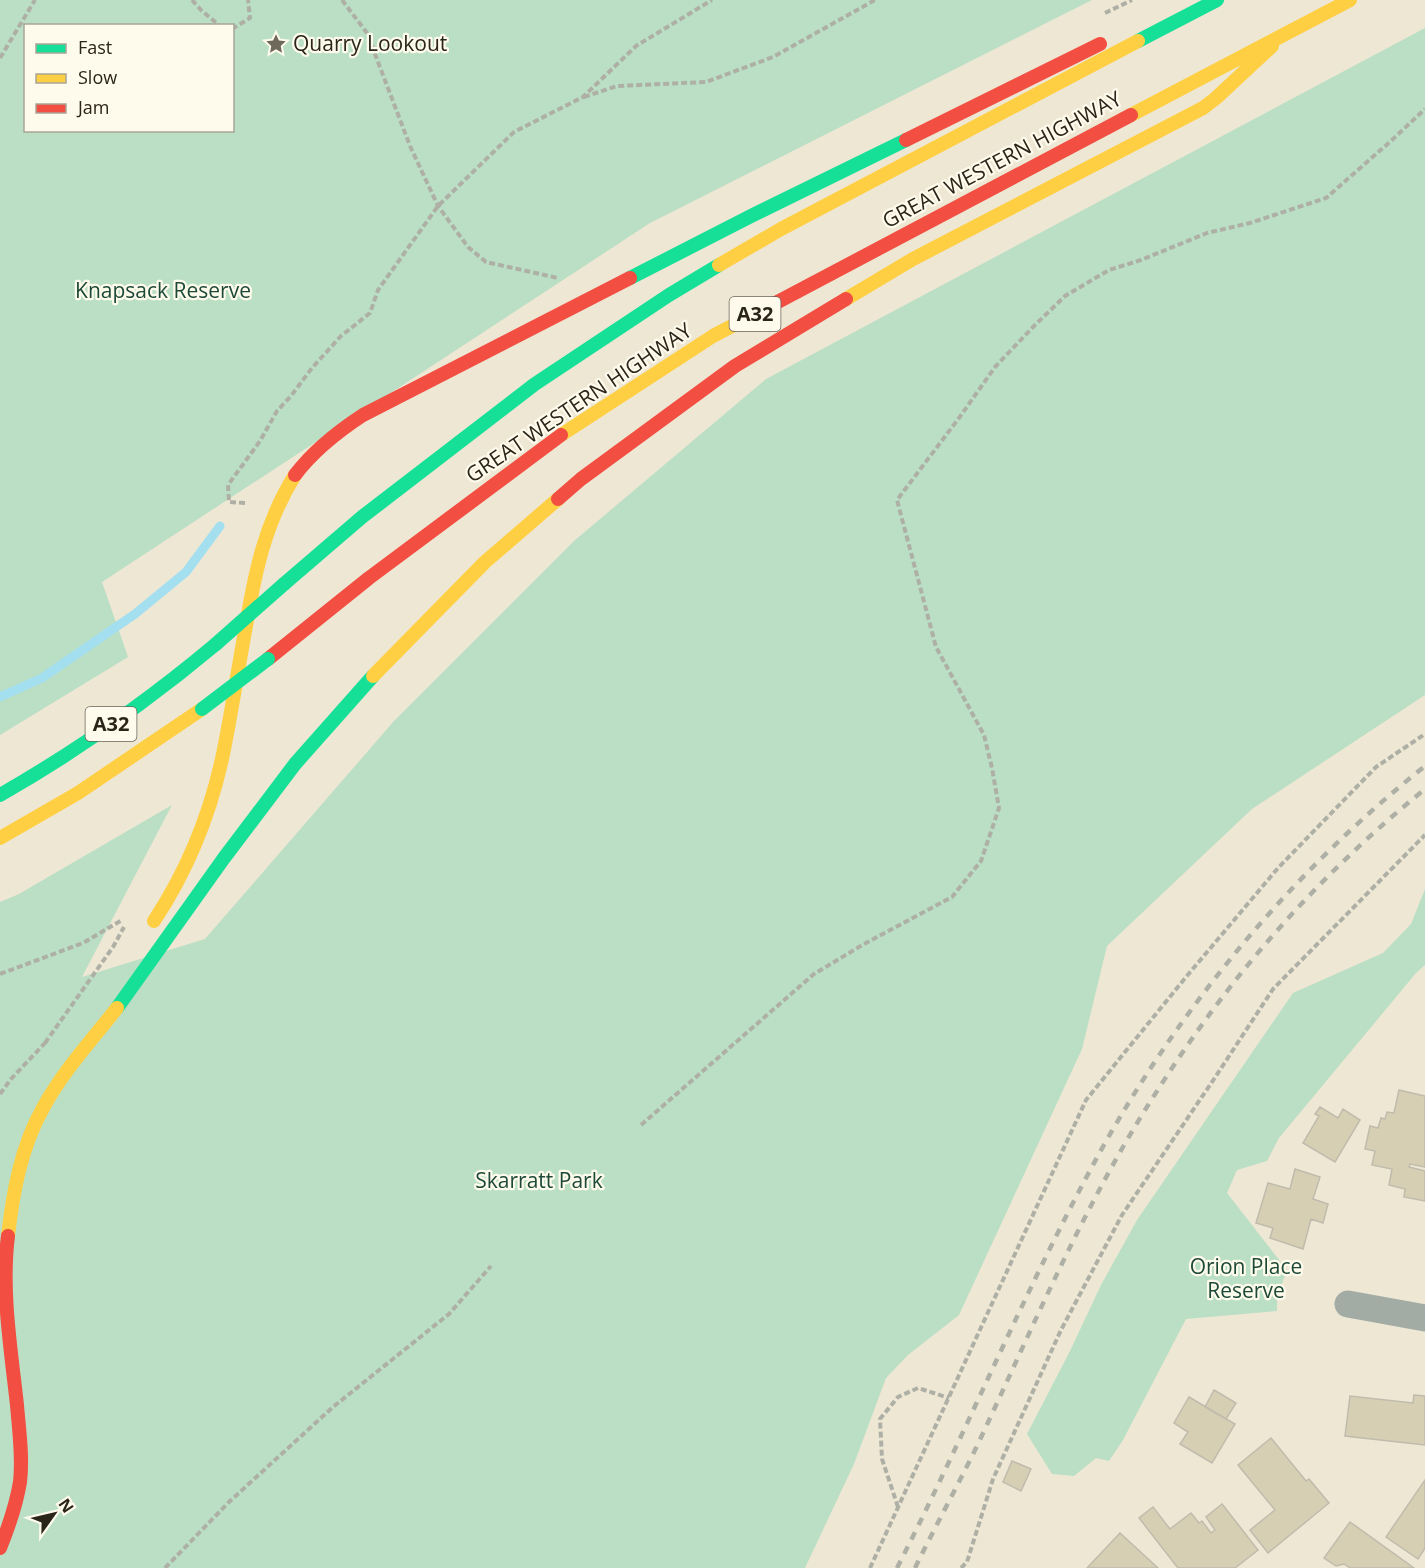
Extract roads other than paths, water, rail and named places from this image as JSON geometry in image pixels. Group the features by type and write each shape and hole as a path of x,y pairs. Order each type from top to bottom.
{"main road":[{"path":"1153,18 1193,0"},
{"name":"GREAT WESTERN HIGHWAY","path":"0,795 35,776 132,710 194,663 379,504 535,384 669,295 781,229 1217,0"},
{"name":"GREAT WESTERN HIGHWAY","path":"0,838 31,822 202,709 369,578 569,429 713,336 1350,0"},
{"path":"65,1073 124,999 224,858 295,764 338,714 388,659 485,562 581,479 735,366 913,259 1203,108 1285,34"},
{"path":"149,929 170,899 185,871 203,826 225,743 256,569 267,530 281,499 296,474 329,438 363,415 753,215 1111,39"},
{"path":"0,1548 17,1497 21,1449 6,1292 9,1222 19,1168 26,1146 42,1109 65,1073 98,1010"}],"street":[{"path":"1348,1304 1425,1318"}],"waterway":[{"path":"0,697 42,678 135,614 186,572 220,526"}],"railway":[{"path":"897,1568 1047,1255 1100,1152 1132,1097 1204,993 1286,895 1376,807 1425,766"},
{"path":"915,1568 977,1446 1084,1219 1133,1131 1187,1045 1217,1004 1280,927 1349,856 1425,789"}],"place":[{"name":"Quarry Lookout","path":"276,44"}],"park label":[{"name":"Knapsack Reserve","path":"163,291"},
{"name":"Skarratt Park","path":"539,1181"},
{"name":"Orion Place Reserve","path":"1246,1279"}]}
